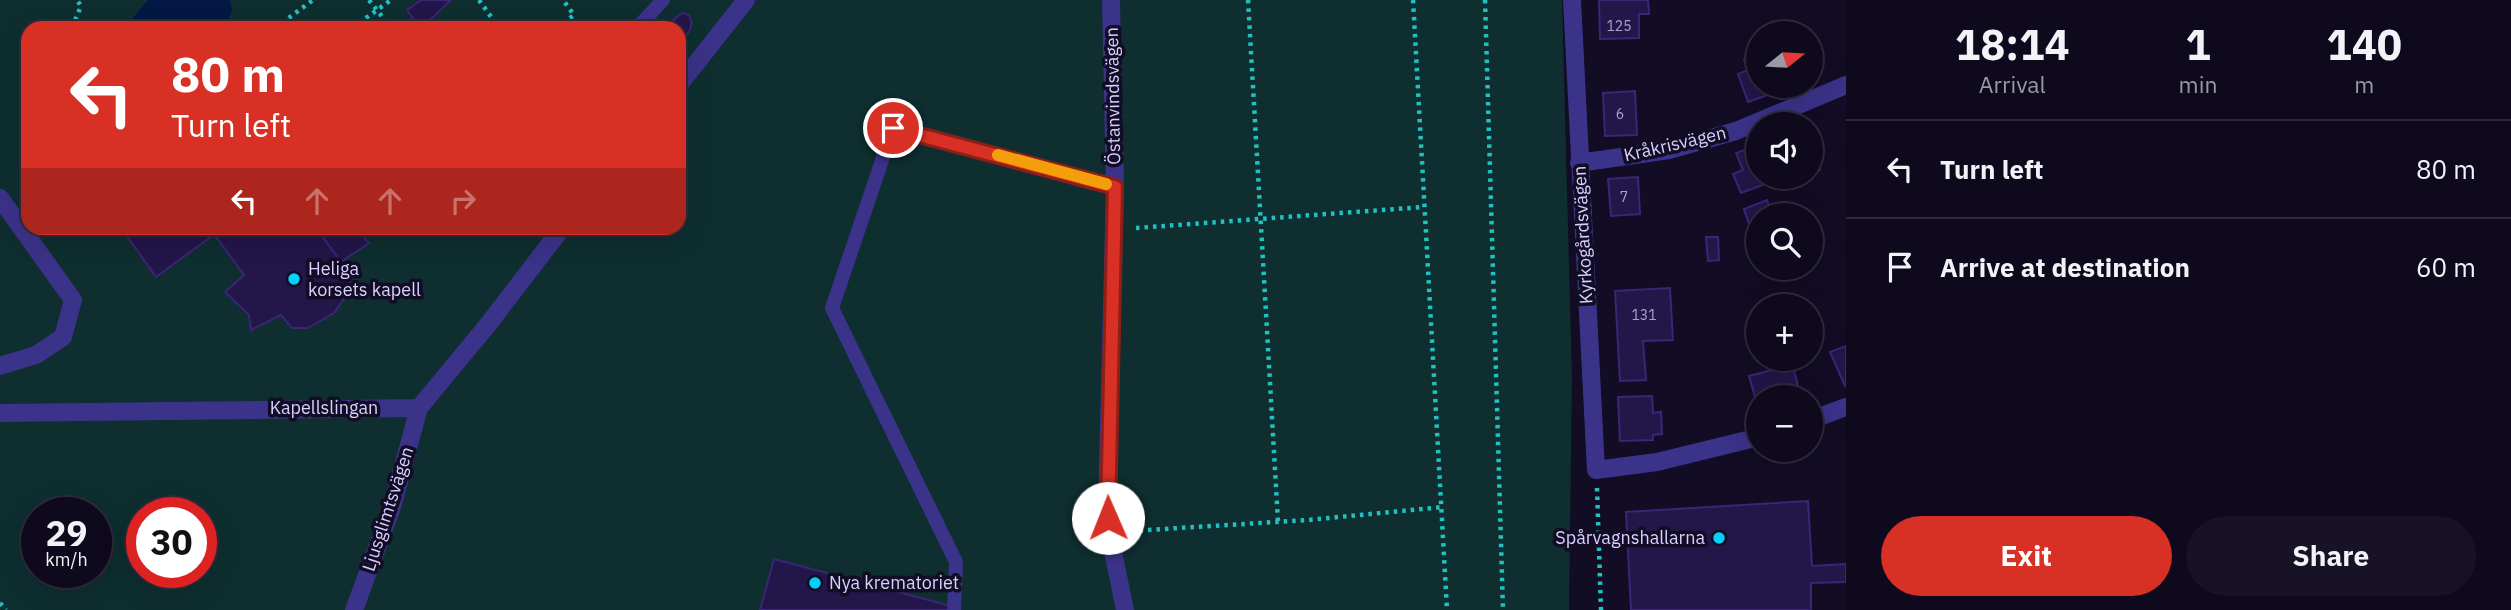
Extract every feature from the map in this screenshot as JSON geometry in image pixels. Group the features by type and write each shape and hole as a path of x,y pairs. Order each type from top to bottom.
{"street":[{"path":"686,76 746,0"},
{"name":"Östanvindsvägen","path":"1111,0 1115,187 1107,503 1109,532 1125,610"},
{"name":"Kyrkogårdsvägen","path":"1572,0 1596,470"},
{"name":"Kråkrisvägen","path":"1579,163 1669,150 1736,131 1846,85"},
{"path":"0,198 21,227"},
{"path":"0,366 36,355 63,337 73,300 26,235"},
{"path":"419,408 557,235"},
{"path":"1823,416 1846,407"},
{"name":"Kapellslingan","path":"0,413 419,408"},
{"name":"Ljusglimtsvägen","path":"354,610 392,507 419,408"},
{"path":"1596,470 1657,462 1746,440"}],"lane":[{"path":"644,21 663,0"},
{"path":"954,610 957,562 832,308 893,128 1115,187"}],"path":[{"path":"77,0 81,6"},
{"path":"75,21 85,0"},
{"path":"284,21 313,0"},
{"path":"369,0 386,21"},
{"path":"362,21 391,0"},
{"path":"479,0 494,21"},
{"path":"563,0 574,15 566,21"},
{"path":"1248,0 1278,522"},
{"path":"1413,0 1447,610"},
{"path":"1485,0 1503,610"},
{"path":"1114,230 1423,207"},
{"path":"1596,470 1601,610"},
{"path":"1109,532 1278,522 1443,506"},
{"path":"0,603 6,610"}],"green space":[{"path":"0,0 1562,0 1572,379 1569,610 0,610"}],"water":[{"path":"148,0 230,0 232,11 227,21 130,21"}],"building":[{"path":"421,0 451,0 429,21 415,21 407,10"},
{"path":"1599,0 1648,0 1649,14 1639,14 1639,38 1600,39"},
{"path":"682,13 689,15 692,23 689,32 686,35 686,21 672,21"},
{"path":"1746,71 1746,96 1738,74"},
{"path":"1635,91 1637,135 1605,136 1603,93"},
{"path":"1746,150 1746,189 1752,189 1741,193 1733,174 1743,170 1736,153"},
{"path":"1638,177 1640,214 1611,216 1608,179"},
{"path":"126,235 213,235 156,277"},
{"name":"Heliga korsets kapell","path":"215,235 321,235 341,262 350,283 348,293 334,313 308,328 292,328 281,315 251,330 249,315 225,292 244,275"},
{"path":"321,235 362,235 369,243 341,262"},
{"path":"1706,237 1718,237 1719,260 1708,261"},
{"path":"1670,288 1673,340 1643,341 1646,380 1620,381 1615,291"},
{"path":"1846,346 1846,386 1845,386 1830,352"},
{"path":"1768,371 1794,371 1798,385 1752,385 1749,376"},
{"path":"1652,396 1653,413 1661,412 1662,434 1653,435 1653,440 1620,441 1618,397"},
{"name":"Spårvagnshallarna","path":"1808,501 1812,566 1846,564 1846,582 1811,583 1811,610 1631,610 1626,512"},
{"name":"Nya krematoriet","path":"774,559 951,606 950,610 760,610"}],"slow traffic":[{"path":"998,155 1106,184"}],"place":[{"name":"Heliga korsets kapell","path":"294,279"},
{"name":"Spårvagnshallarna","path":"1719,538"},
{"name":"Nya krematoriet","path":"815,583"}],"route":[{"path":"893,128 1115,187 1108,518"}]}
